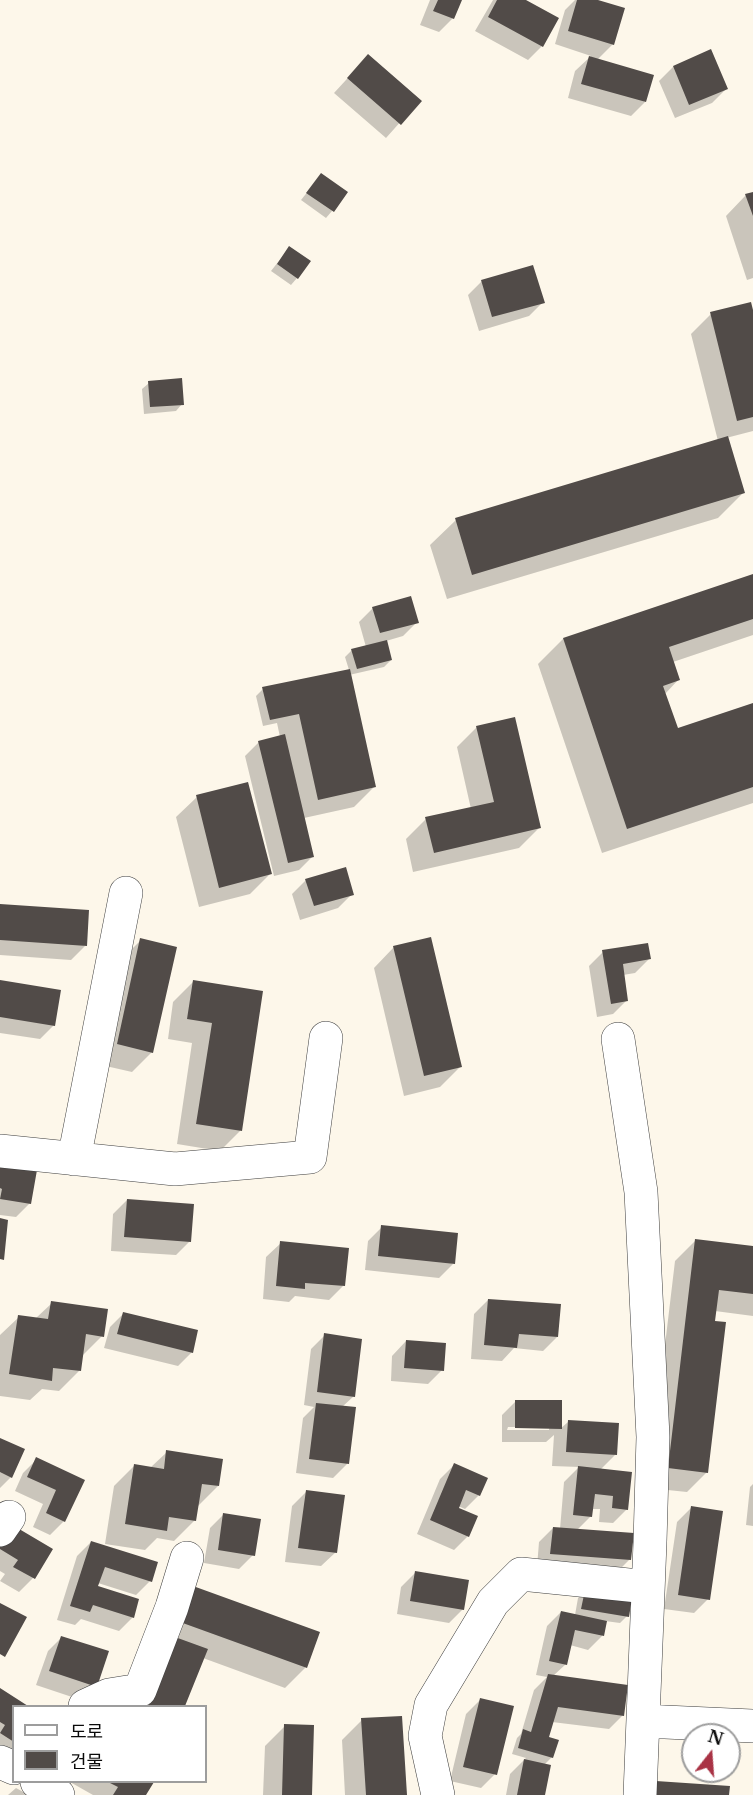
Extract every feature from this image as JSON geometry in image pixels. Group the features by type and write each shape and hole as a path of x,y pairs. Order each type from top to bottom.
{"street":[{"path":"74,1159 126,893"},
{"path":"0,1151 175,1169 310,1157 326,1038"},
{"path":"618,1039 641,1192 653,1437 640,1795"},
{"path":"89,1705 109,1695 140,1690 172,1607 187,1558"},
{"path":"438,1795 425,1736 431,1705 494,1602 521,1574 648,1587"},
{"path":"643,1721 753,1726"},
{"path":"39,1783 58,1795"}],"building":[{"path":"438,0 462,0 454,19 433,11"},
{"path":"497,0 526,0 559,18 543,47 488,17"},
{"path":"577,0 598,0 625,8 614,45 568,31"},
{"path":"711,49 728,89 689,105 673,66"},
{"path":"368,54 422,101 401,125 347,78"},
{"path":"589,56 654,75 646,102 581,84"},
{"path":"321,173 348,192 334,212 306,193"},
{"path":"753,192 753,216 745,194"},
{"path":"289,246 311,261 298,279 277,264"},
{"path":"533,265 545,303 492,317 481,280"},
{"path":"751,302 753,310 753,417 737,421 710,312"},
{"path":"182,378 184,405 150,407 148,381"},
{"path":"728,436 745,493 472,575 455,518"},
{"path":"753,574 753,619 669,647 680,680 663,686 678,728 753,703 753,787 627,829 563,638"},
{"path":"411,596 419,623 380,633 372,607"},
{"path":"387,640 392,660 357,669 351,649"},
{"path":"350,669 376,787 318,800 299,714 270,720 262,687"},
{"path":"515,717 541,828 434,853 425,817 494,802 476,726"},
{"path":"285,734 314,857 288,863 258,741"},
{"path":"248,782 272,874 219,888 196,795"},
{"path":"346,867 354,895 314,906 305,879"},
{"path":"0,904 89,910 87,946 0,940"},
{"path":"431,937 462,1067 424,1076 393,946"},
{"path":"140,938 177,947 153,1053 117,1044"},
{"path":"648,943 651,959 623,964 628,1001 611,1004 602,950"},
{"path":"0,980 61,990 55,1026 0,1017"},
{"path":"193,980 263,991 242,1131 196,1124 212,1023 187,1019"},
{"path":"0,1164 37,1170 31,1204 0,1199 2,1189 0,1188"},
{"path":"127,1199 194,1204 191,1242 124,1237"},
{"path":"0,1218 8,1220 4,1260 0,1259"},
{"path":"381,1225 458,1233 455,1264 378,1256"},
{"path":"695,1239 753,1246 753,1294 719,1290 715,1321 726,1322 708,1473 668,1468"},
{"path":"280,1241 349,1248 345,1286 305,1283 305,1289 276,1286"},
{"path":"488,1299 561,1304 558,1337 519,1334 517,1348 484,1345"},
{"path":"51,1301 108,1309 104,1337 86,1334 81,1371 53,1368 52,1381 9,1374 18,1315 48,1319"},
{"path":"123,1312 198,1330 193,1353 117,1334"},
{"path":"324,1333 362,1339 355,1397 317,1392"},
{"path":"406,1340 446,1343 444,1371 404,1368"},
{"path":"515,1400 562,1400 562,1429 515,1428"},
{"path":"316,1403 356,1407 349,1464 309,1459"},
{"path":"568,1420 619,1423 617,1455 566,1452"},
{"path":"0,1438 25,1449 12,1478 0,1472"},
{"path":"166,1450 223,1459 219,1486 202,1484 196,1521 169,1517 167,1531 125,1524 134,1464 164,1469"},
{"path":"36,1457 85,1480 65,1522 46,1513 56,1490 27,1477"},
{"path":"454,1463 488,1478 480,1496 466,1490 459,1508 478,1516 469,1537 430,1520"},
{"path":"578,1466 632,1472 628,1510 612,1508 613,1496 595,1494 592,1517 573,1515"},
{"path":"306,1490 345,1495 337,1553 298,1548"},
{"path":"691,1506 723,1511 710,1600 678,1595"},
{"path":"223,1513 261,1519 255,1556 218,1550"},
{"path":"9,1523 53,1549 35,1579 13,1567 18,1560 0,1549 0,1538"},
{"path":"553,1527 634,1533 631,1560 550,1554"},
{"path":"91,1541 158,1562 152,1582 105,1567 98,1586 139,1599 134,1618 93,1605 90,1612 70,1606"},
{"path":"415,1571 469,1580 464,1610 410,1601"},
{"path":"193,1586 320,1632 307,1668 180,1622"},
{"path":"585,1590 632,1598 629,1617 581,1609"},
{"path":"0,1603 27,1617 5,1657 0,1654"},
{"path":"561,1611 607,1621 604,1636 575,1630 567,1665 549,1661"},
{"path":"61,1636 109,1651 97,1687 49,1671"},
{"path":"175,1637 208,1649 185,1705 148,1705"},
{"path":"548,1674 628,1685 624,1716 558,1707 549,1737 559,1740 553,1758 518,1748 523,1729 531,1732"},
{"path":"0,1688 26,1705 12,1705 12,1741 0,1733 5,1725 0,1722"},
{"path":"480,1698 514,1706 497,1775 463,1767"},
{"path":"402,1716 407,1795 366,1795 361,1718"},
{"path":"284,1724 314,1725 312,1795 282,1795"},
{"path":"524,1759 551,1765 545,1795 517,1795"},
{"path":"656,1781 730,1786 729,1795 655,1795"},
{"path":"110,1783 153,1783 146,1795 113,1795 118,1787"}]}
